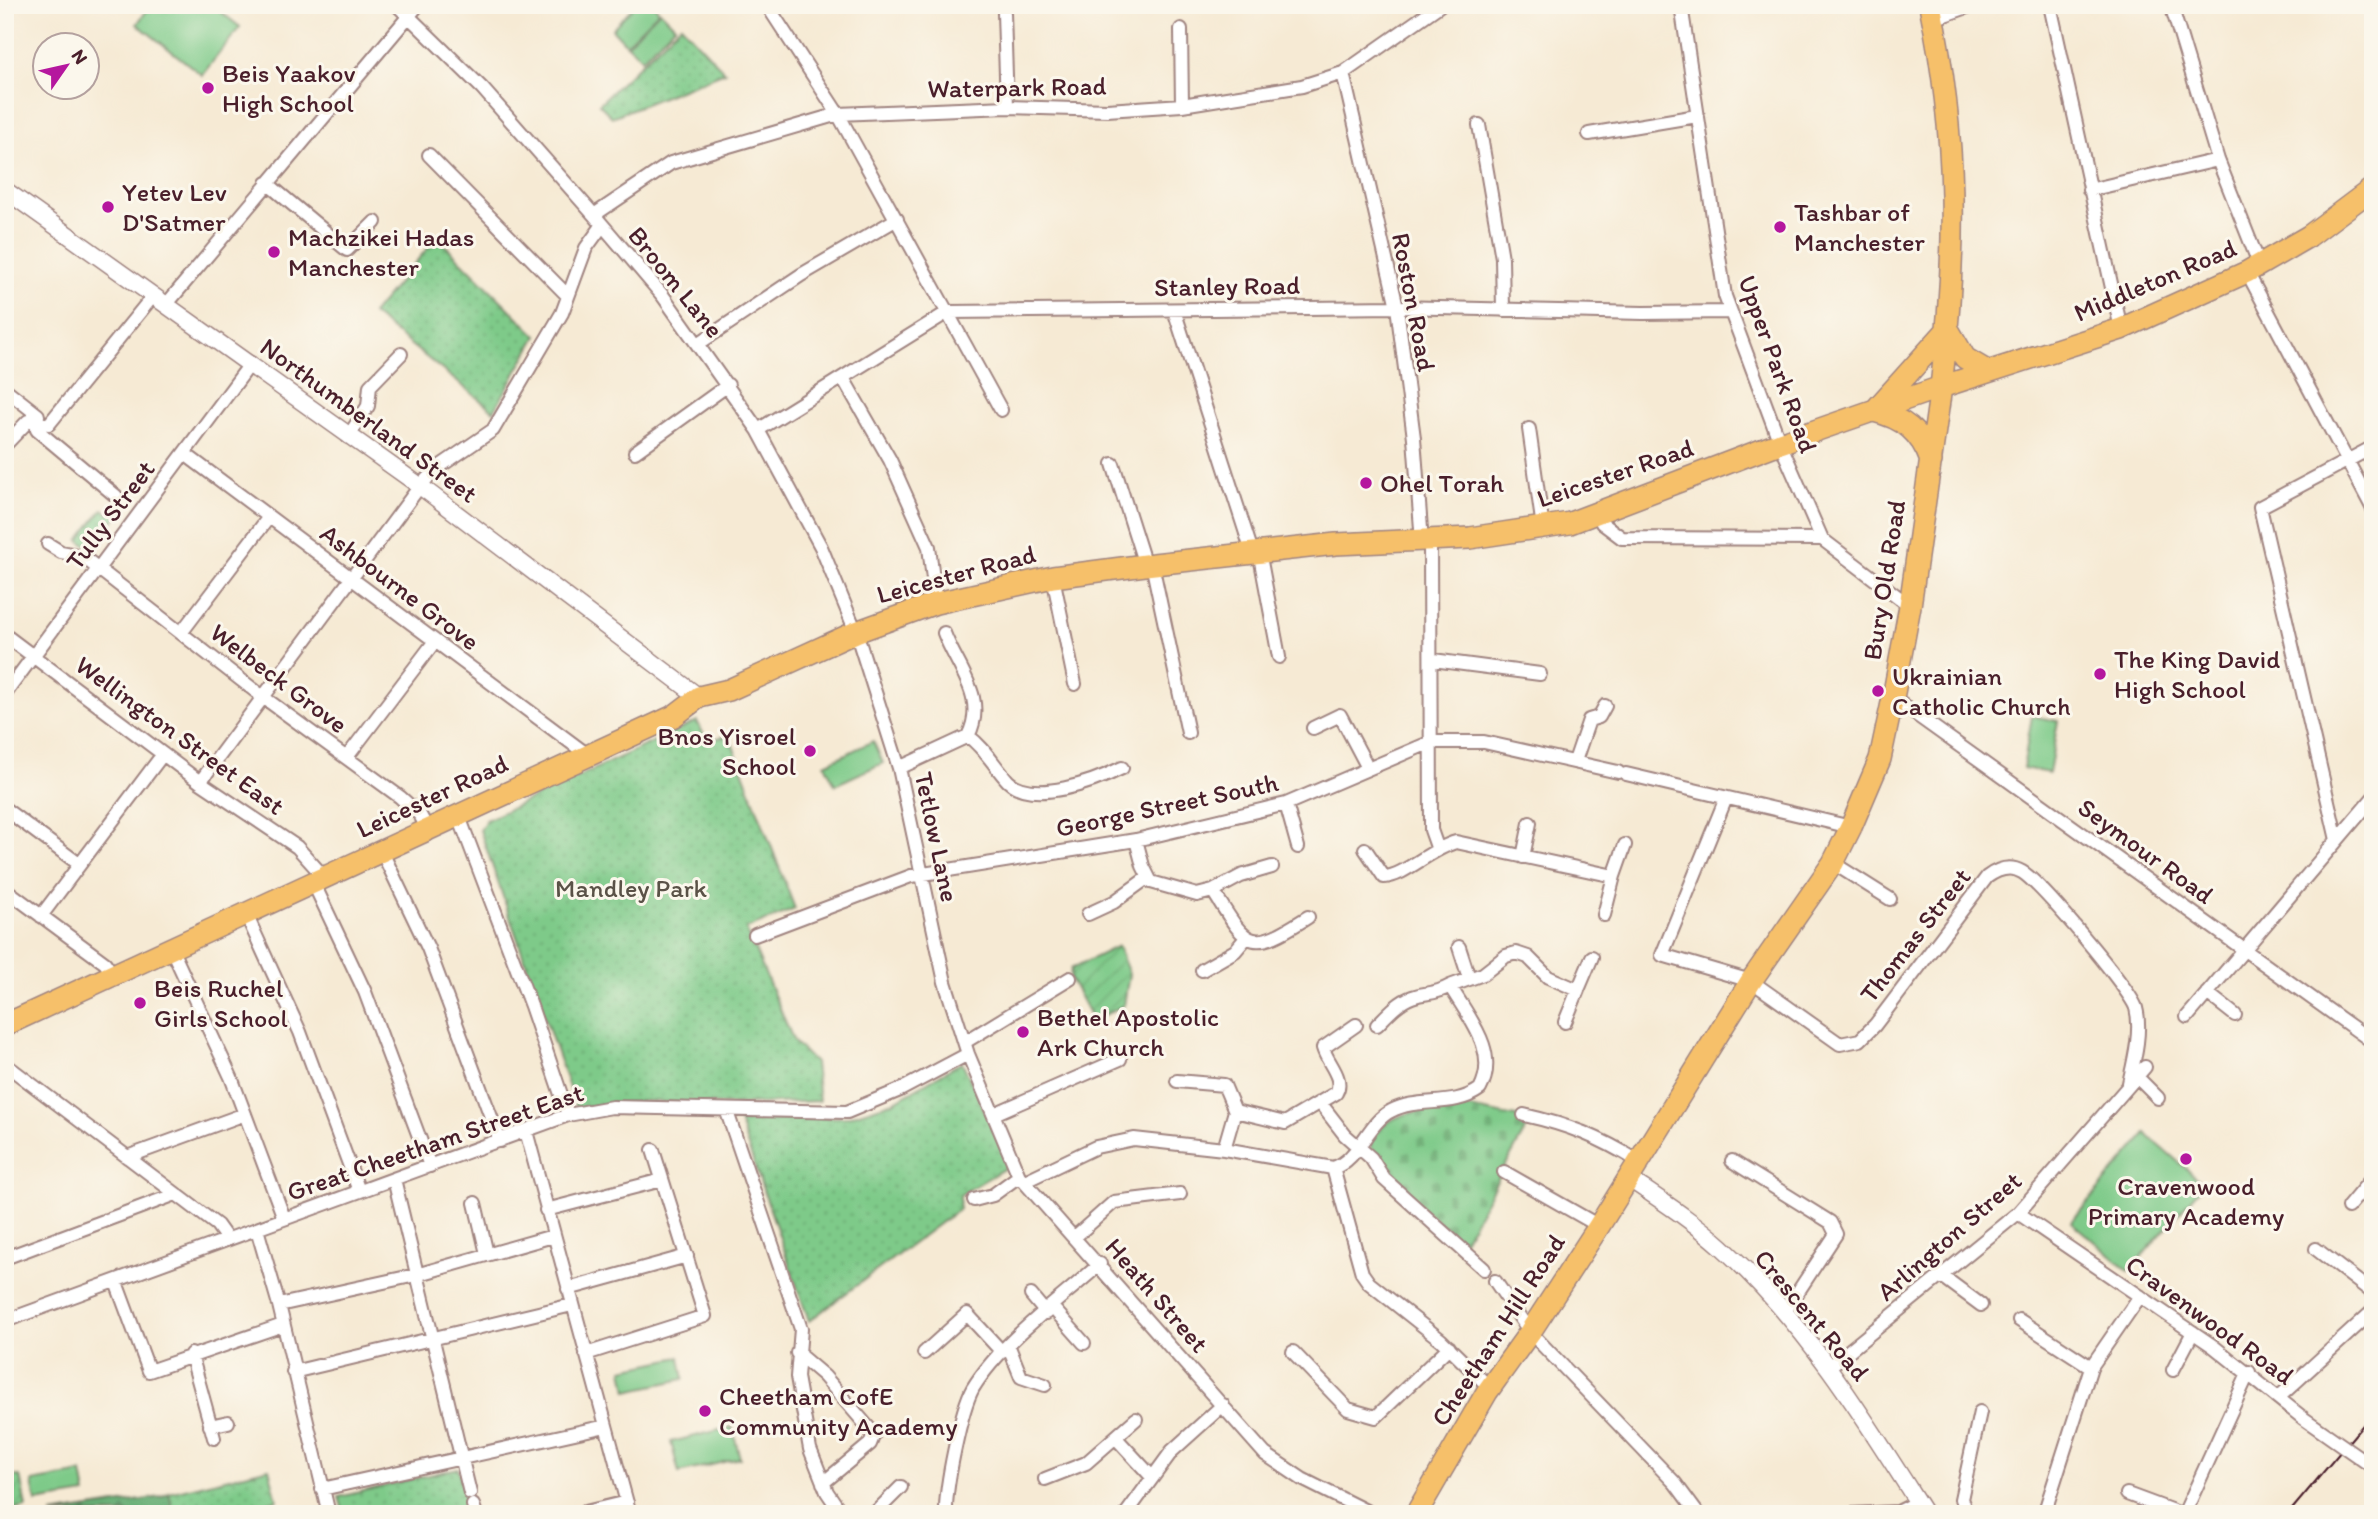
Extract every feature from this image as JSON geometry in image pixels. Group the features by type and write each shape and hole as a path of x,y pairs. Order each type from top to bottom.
{"main road":[{"name":"Bury Old Road","path":"1633,1169 1751,981 1833,863 1852,827 1880,760 1910,606 1948,328 1954,227 1951,153 1931,12"},
{"name":"Middleton Road","path":"1941,387 2121,329 2253,269 2309,236 2373,188"},
{"path":"1931,461 1926,447 1910,427 1892,415 1874,411 1948,328 1965,358 1987,371"},
{"name":"Leicester Road","path":"5,1025 674,716 699,697 729,691 856,632 936,603 1053,577 1149,564 1256,552 1426,541 1543,528 1599,513 1780,443 1941,387"},
{"name":"Cheetham Hill Road","path":"1416,1514 1490,1388 1530,1332 1633,1169"}],"street":[{"name":"Broom Lane","path":"397,5 499,106 663,296 758,430 821,547 856,632"},
{"path":"5,445 28,421 49,424 267,183 418,5"},
{"path":"767,5 838,114 1001,410"},
{"name":"Waterpark Road","path":"598,221 671,163 838,114 1007,107 1107,110 1182,105 1302,86 1343,73 1440,5"},
{"name":"Upper Park Road","path":"1681,5 1710,211 1730,312 1780,443 1822,539 1910,606"},
{"path":"1931,12 1973,5"},
{"path":"2050,5 2121,329"},
{"path":"2171,5 2253,269 2345,461 2373,509"},
{"path":"1004,13 1007,107"},
{"path":"1181,29 1182,105"},
{"name":"Roston Road","path":"1343,73 1397,307 1414,438 1426,541 1433,660 1431,830 1437,847"},
{"path":"1589,134 1698,116"},
{"path":"1479,125 1502,258 1503,310"},
{"path":"429,155 568,296"},
{"path":"2089,190 2218,160"},
{"path":"267,183 347,250 375,222"},
{"name":"Northumberland Street","path":"5,190 420,486 699,697"},
{"path":"698,344 802,275 897,219"},
{"path":"200,782 420,486 436,469 493,430 562,313 598,221"},
{"name":"Stanley Road","path":"948,312 1397,307 1643,313 1730,312"},
{"path":"1174,310 1256,552 1279,657"},
{"path":"758,430 948,312"},
{"path":"348,437 368,406 370,386 401,354"},
{"name":"Tully Street","path":"5,694 251,363"},
{"path":"843,378 890,460 929,547 936,603"},
{"path":"635,452 728,385"},
{"path":"5,389 38,415 37,430 116,496"},
{"path":"1529,429 1543,528"},
{"path":"2337,840 2260,508 2373,447"},
{"name":"Ashbourne Grove","path":"185,454 589,756"},
{"path":"1113,464 1149,564 1188,733"},
{"path":"1599,513 1602,523 1622,538 1822,539"},
{"path":"181,633 269,517"},
{"name":"Welbeck Grove","path":"48,544 61,552 82,556 263,697 400,797 420,815 427,828"},
{"path":"1053,577 1074,684"},
{"name":"Tetlow Lane","path":"856,632 899,768 945,982 966,1048"},
{"path":"944,633 955,662 972,688 976,706 968,736"},
{"name":"Wellington Street East","path":"5,635 200,782 297,847 313,861 430,1166"},
{"path":"348,757 435,641"},
{"path":"1433,660 1539,674"},
{"name":"Seymour Road","path":"1894,698 2373,1042"},
{"path":"1335,700 1368,768"},
{"path":"1575,761 1585,715 1599,717 1605,706"},
{"path":"1313,728 1340,715"},
{"path":"899,768 968,736"},
{"path":"968,736 981,745 1009,781 1019,788 1035,793 1093,781 1122,768"},
{"name":"George Street South","path":"755,935 921,874 1136,840 1286,804 1431,743 1484,742 1852,827"},
{"path":"41,916 163,754"},
{"name":"Thomas Street","path":"1726,798 1662,955 1751,981 1840,1044 1860,1040 1987,877 2002,869 2013,869 2024,873 2043,891 2130,994 2138,1024 2137,1075"},
{"path":"2188,1017 2337,840 2368,814 2373,798"},
{"path":"1286,804 1298,847"},
{"path":"5,809 79,864"},
{"path":"458,814 531,1006 568,1115"},
{"path":"1523,857 1530,823"},
{"path":"1136,840 1147,878 1157,885 1197,895 1213,891 1241,876 1272,867"},
{"path":"1366,849 1384,877 1393,876 1437,847 1456,842 1615,876"},
{"path":"1604,915 1625,845"},
{"path":"381,850 428,948 500,1141"},
{"path":"1833,863 1890,899"},
{"path":"1088,914 1114,902 1147,878"},
{"path":"5,889 105,963 113,975"},
{"path":"1213,891 1237,930 1246,938 1258,941 1275,938 1308,918"},
{"path":"245,912 300,1032 359,1191"},
{"path":"1202,970 1235,951 1246,938"},
{"path":"171,947 231,1077 284,1218"},
{"path":"1459,947 1469,978"},
{"path":"1377,1025 1396,1006 1413,996 1434,995 1483,974 1506,956 1516,953 1528,957 1548,977 1578,990"},
{"path":"1565,1022 1592,957"},
{"name":"Great Cheetham Street East","path":"5,1321 568,1115 612,1107 727,1112 847,1112 900,1090 1070,978"},
{"path":"974,1200 993,1195 1022,1178 1097,1147 1134,1139 1224,1149 1333,1168 1346,1160 1380,1119 1395,1109 1458,1100 1480,1089 1487,1064 1485,1049 1450,986"},
{"path":"2207,993 2235,1015"},
{"path":"1235,1111 1285,1124 1321,1104 1340,1087 1323,1048 1356,1025"},
{"name":"Heath Street","path":"966,1048 1022,1178 1076,1236 1265,1454 1281,1467 1372,1514"},
{"path":"994,1114 1120,1059"},
{"path":"5,1064 217,1224 227,1239"},
{"path":"2137,1075 2158,1098"},
{"name":"Arlington Street","path":"1829,1367 2018,1213 2137,1075"},
{"path":"1177,1081 1226,1080 1235,1111 1224,1149"},
{"path":"1321,1104 1345,1135 1371,1158 1384,1179 1485,1269"},
{"path":"727,1112 801,1329 797,1353 800,1405 810,1449 823,1483 842,1514"},
{"path":"127,1157 244,1114"},
{"path":"1524,1115 1567,1125 1598,1137 1633,1169"},
{"path":"526,1130 629,1508 577,1514"},
{"path":"586,1354 705,1316 653,1150"},
{"path":"1732,1161 1830,1222 1836,1234 1784,1313"},
{"path":"1333,1168 1362,1273 1383,1295 1449,1347 1490,1388"},
{"name":"Crescent Road","path":"1633,1169 1722,1248 1784,1313 1829,1367 1922,1508"},
{"path":"1504,1172 1599,1226"},
{"path":"2348,1207 2373,1177"},
{"path":"394,1179 459,1457 473,1504"},
{"path":"546,1210 662,1180"},
{"path":"5,1258 176,1194"},
{"path":"1076,1236 1114,1202 1180,1194"},
{"path":"475,1203 487,1254"},
{"name":"Cravenwood Road","path":"2018,1213 2249,1372 2303,1418 2373,1468"},
{"path":"257,1229 279,1305 329,1514"},
{"path":"279,1305 416,1275 553,1236"},
{"path":"2316,1249 2373,1293"},
{"path":"568,1289 687,1256"},
{"path":"946,1514 950,1469 972,1389 1005,1350 1100,1264"},
{"path":"1942,1276 1981,1306"},
{"path":"1495,1281 1530,1332 1675,1483 1698,1514"},
{"path":"116,1282 149,1371 191,1354 283,1325"},
{"path":"1031,1296 1084,1343"},
{"path":"2044,1514 2091,1367 2140,1296"},
{"path":"293,1372 572,1306"},
{"path":"2278,1398 2373,1311"},
{"path":"923,1353 967,1314 1005,1350 1021,1377 1045,1384"},
{"path":"2018,1320 2091,1367"},
{"path":"2174,1370 2193,1332"},
{"path":"1293,1352 1348,1409 1376,1417 1449,1347"},
{"path":"797,1353 824,1376 874,1434 870,1444 823,1483"},
{"path":"191,1354 212,1432 228,1422"},
{"path":"2127,1494 2182,1514 2249,1372"},
{"path":"1126,1514 1179,1444 1223,1405"},
{"path":"1967,1514 1961,1499 1980,1412"},
{"path":"1045,1479 1086,1463 1136,1419"},
{"path":"323,1489 606,1426"},
{"path":"1116,1438 1152,1477"},
{"path":"874,1514 901,1487"},
{"path":"1850,1514 1922,1508"}],"green space":[{"path":"151,5 212,5 240,27 202,75 137,24"},
{"path":"635,5 654,5 659,11 626,44 612,29"},
{"path":"660,11 675,26 642,59 627,44"},
{"path":"681,25 725,72 612,117 599,104"},
{"path":"437,237 537,336 494,411 372,314"},
{"path":"119,503 125,508 98,538 101,541 94,551 79,540 103,509 110,514"},
{"path":"2032,716 2058,721 2049,773 2023,768"},
{"name":"Mandley Park","path":"697,721 707,741 729,735 795,909 746,929 794,1042 815,1063 819,1101 730,1105 645,1101 576,1108 480,830 486,820"},
{"path":"873,741 883,763 835,785 825,764"},
{"path":"1118,946 1129,974 1124,1005 1093,1021 1070,978 1071,969"},
{"path":"962,1062 1010,1165 960,1195 959,1209 809,1321 739,1121 847,1117 893,1102"},
{"path":"1464,1107 1531,1120 1463,1242 1397,1185 1385,1172 1370,1144 1387,1123 1398,1117 1423,1111"},
{"path":"2146,1134 2204,1184 2129,1271 2071,1222"},
{"path":"680,1357 684,1379 627,1391 623,1369"},
{"path":"732,1427 740,1458 679,1473 671,1442"},
{"path":"269,1468 277,1500 266,1503 268,1514 174,1514 169,1493"},
{"path":"458,1468 469,1514 344,1514 339,1497"},
{"path":"82,1473 86,1494 36,1502 32,1482"},
{"path":"20,1476 26,1507 5,1512 5,1477"},
{"path":"169,1493 174,1514 51,1514 161,1497"}],"tram line":[{"path":"2288,1514 2373,1413"}],"place":[{"name":"Beis Yaakov High School","path":"208,88"},
{"name":"Yetev Lev D'Satmer","path":"108,207"},
{"name":"Tashbar of Manchester","path":"1780,227"},
{"name":"Machzikei Hadas Manchester","path":"274,252"},
{"name":"Ohel Torah","path":"1366,483"},
{"name":"The King David High School","path":"2100,674"},
{"name":"Ukrainian Catholic Church","path":"1878,691"},
{"name":"Bnos Yisroel School","path":"810,751"},
{"name":"Beis Ruchel Girls School","path":"140,1003"},
{"name":"Bethel Apostolic Ark Church","path":"1023,1032"},
{"name":"Cravenwood Primary Academy","path":"2186,1159"},
{"name":"Cheetham CofE Community Academy","path":"705,1411"}]}
